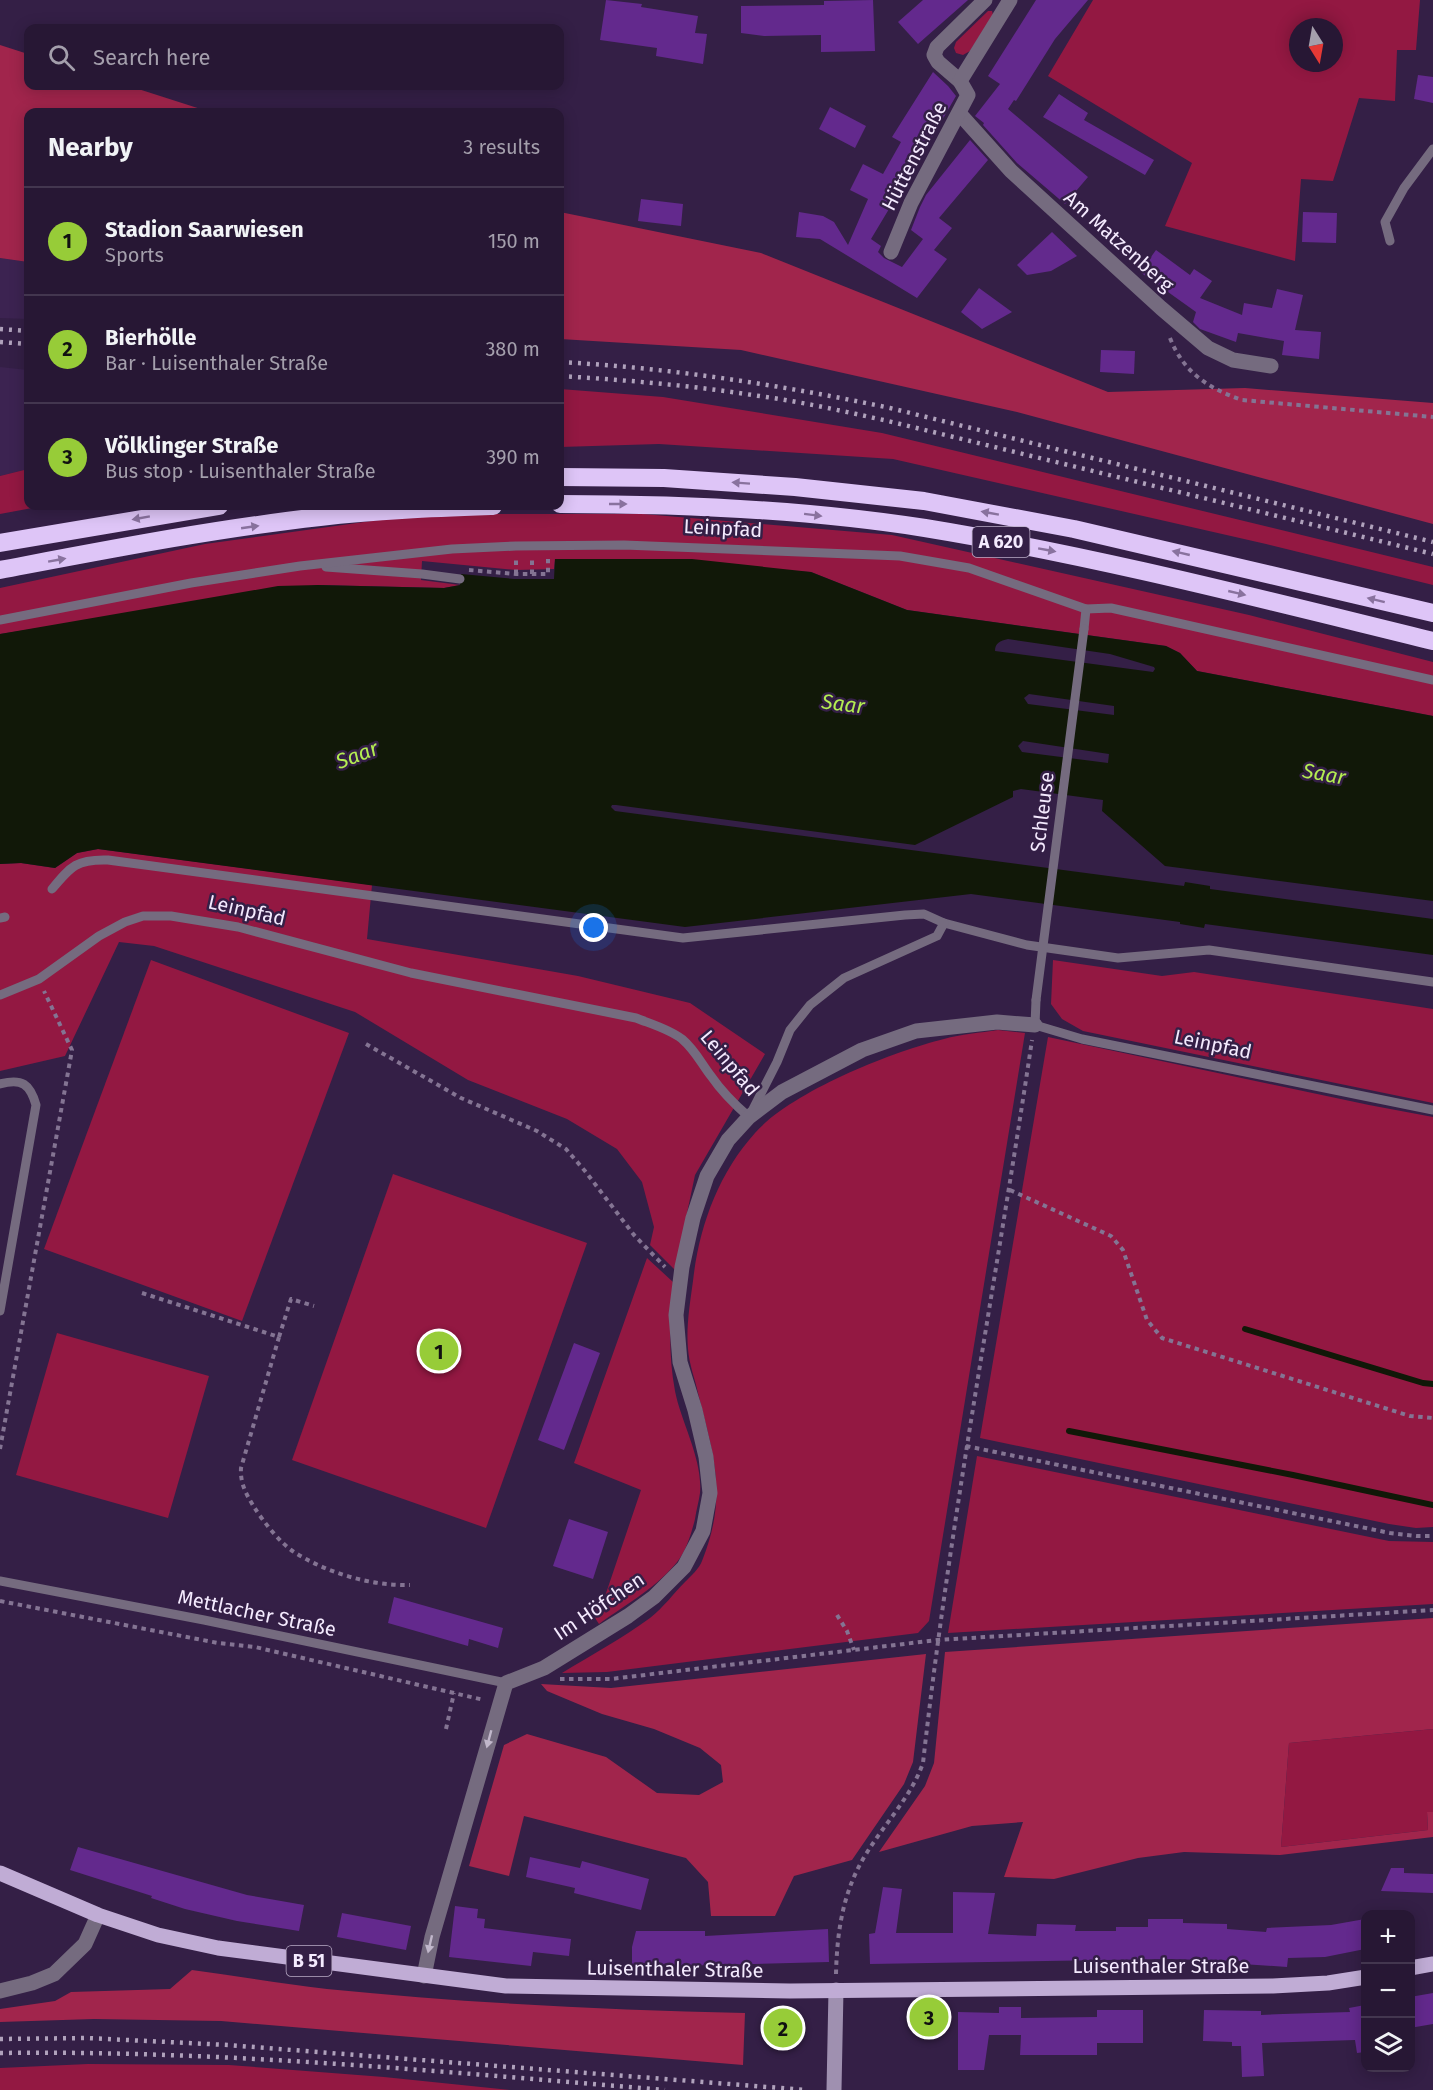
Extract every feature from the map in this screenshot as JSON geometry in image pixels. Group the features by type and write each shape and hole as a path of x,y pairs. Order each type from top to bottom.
{"highway":[{"name":"A 620","path":"564,477 664,478 795,487 924,501 1074,529 1433,614"},
{"name":"A 620","path":"564,504 668,504 792,513 923,528 1070,554 1433,641"},
{"path":"0,543 195,510"},
{"path":"0,570 202,534 321,517 410,510"}],"main road":[{"name":"Luisenthaler Straße","path":"0,1873 98,1915 158,1935 218,1948 518,1987 836,1990 1273,1986 1328,1983 1361,1978"},
{"path":"1415,1967 1433,1964"}],"street":[{"name":"Hüttenstraße","path":"891,252 911,203 968,95 960,81 938,62 934,55 937,48 985,0"},
{"name":"Hüttenstraße","path":"960,81 1010,0"},
{"name":"Am Matzenberg","path":"959,113 1011,171 1208,348 1233,360 1271,366"},
{"name":"Leinpfad","path":"749,1117 782,1092 852,1055 916,1032 997,1022 1035,1025"},
{"name":"Im Höfchen","path":"506,1683 544,1668 628,1616 654,1597 684,1567 703,1531 710,1493 706,1457 680,1362 676,1316 680,1281 693,1218 707,1176 728,1140 749,1117"},
{"path":"424,1976 432,1937 506,1683"},
{"path":"0,1991 32,1983 54,1974 85,1944 98,1915"},
{"path":"834,2090 836,1990"}],"lane":[{"path":"1390,241 1385,222 1404,188 1433,149"},
{"name":"Leinpfad","path":"0,620 191,583 300,566 452,549 624,545 900,556 969,567 1086,609 1112,608 1433,680"},
{"path":"300,566 422,574 461,574"},
{"name":"Schleuse","path":"1035,1025 1036,1000 1086,609"},
{"path":"52,889 68,870 89,860 108,860 683,938 924,914 944,923 1027,945 1118,958 1209,950 1433,982"},
{"name":"Leinpfad","path":"0,995 39,979 99,936 125,922 143,916 171,916 237,927 411,974 636,1018 681,1038 696,1053 729,1100 749,1117"},
{"path":"749,1117 777,1062 790,1030 810,1005 844,978 937,936 944,923"},
{"name":"Leinpfad","path":"1035,1025 1082,1039 1433,1110"},
{"path":"0,1084 11,1081 24,1083 32,1090 36,1105 0,1311"},
{"name":"Mettlacher Straße","path":"0,1581 204,1620 506,1683"}],"path":[{"path":"1161,308 1173,345 1190,370 1217,391 1242,400 1433,417"},
{"path":"461,574 548,574 548,561"},
{"path":"532,562 532,574"},
{"path":"516,563 516,574"},
{"path":"0,1449 72,1050 39,979"},
{"path":"836,1990 839,1939 847,1889 866,1854 917,1782 922,1763 937,1640 966,1446 1010,1190 1035,1025"},
{"path":"366,1044 461,1098 537,1131 566,1149 634,1235 680,1281"},
{"path":"1010,1190 1111,1236 1123,1250 1147,1320 1162,1338 1410,1416 1433,1418"},
{"path":"142,1293 279,1337"},
{"path":"314,1306 291,1299 240,1478 245,1492 261,1519 293,1551 327,1569 357,1578 410,1585"},
{"path":"966,1446 1390,1533 1433,1536"},
{"path":"0,1601 219,1643 255,1647 499,1704"},
{"path":"549,1679 611,1679 937,1640 1433,1610"},
{"path":"837,1615 847,1631 854,1650"},
{"path":"446,1729 454,1693"}],"shaded area":[{"path":"1093,0 1420,0 1416,50 1397,50 1395,101 1359,98 1333,181 1301,179 1295,261 1165,226 1192,163 1048,76"},
{"path":"988,11 992,11 993,15 970,51 963,55 956,53 954,48 956,42"},
{"path":"0,45 24,53 24,90 141,90 198,108 24,108 24,261 0,258"},
{"path":"564,213 761,253 1108,392 1245,388 1433,403 1433,524 1017,412 741,350 564,339"},
{"path":"0,258 24,261 24,319 0,318"},
{"path":"0,367 24,370 24,470 0,476"},
{"path":"564,389 663,397 882,433 1433,567 1433,585 1266,544 893,459 659,444 564,447"},
{"path":"24,470 24,510 0,514 0,476"},
{"path":"422,514 643,514 892,535 1249,615 1433,662 1433,716 1197,671 1180,653 1166,646 907,610 811,572 555,559 554,569 516,570 422,561 421,580 460,585 444,588 318,585 0,634 0,588 205,544"},
{"path":"98,849 372,885 367,939 578,976 690,1003 765,1054 695,1175 675,1270 650,1245 654,1227 642,1182 617,1149 567,1119 468,1080 355,1012 154,946 119,942 65,1056 0,1071 0,864 21,863 55,868 77,853"},
{"path":"151,960 349,1033 242,1321 44,1249"},
{"path":"1053,960 1162,976 1194,972 1433,1009 1433,1103 1083,1031 1062,1019 1051,1004"},
{"path":"998,1030 1025,1033 929,1621 918,1633 607,1672 562,1673 650,1618 699,1567 710,1538 715,1516 716,1477 709,1437 689,1355 689,1315 696,1261 705,1221 721,1184 742,1149 771,1118 792,1103 843,1076 922,1045 957,1036"},
{"path":"1048,1037 1433,1117 1433,1527 1416,1528 1389,1524 980,1438"},
{"path":"393,1174 587,1243 486,1528 292,1460"},
{"path":"647,1258 673,1282 671,1364 678,1403 698,1468 700,1493 691,1534 680,1558 653,1586 599,1624 589,1609 602,1605 641,1490 574,1463"},
{"path":"57,1333 209,1376 168,1518 16,1475"},
{"path":"977,1456 1389,1541 1433,1542 1433,1604 948,1633"},
{"path":"1433,1618 1433,1729 1289,1743 1281,1847 1428,1830 1427,1812 1433,1812 1433,1837 1280,1855 1184,1852 1138,1858 1054,1879 1004,1877 1023,1822 972,1826 879,1852 925,1786 934,1763 945,1652"},
{"path":"926,1654 913,1762 904,1784 852,1860 794,1876 775,1916 711,1916 708,1882 686,1858 524,1816 509,1876 469,1866 504,1745 527,1734 606,1757 657,1793 699,1795 723,1782 721,1765 700,1748 654,1729 602,1714 547,1691 541,1684 611,1688"},
{"path":"1433,1729 1433,1812 1427,1813 1428,1830 1281,1847 1289,1743"},
{"path":"192,1970 327,1989 431,1998 588,2008 745,2013 743,2065 221,2021 94,2019 0,2022 0,2009 55,2001 71,1992 170,1989"},
{"path":"88,2064 229,2065 510,2090 0,2090 0,2068"}],"water":[{"name":"Saar","path":"555,559 692,559 811,572 907,610 1166,646 1180,653 1197,671 1433,716 1433,901 1165,866 1102,811 1103,800 1021,789 1013,791 1013,797 915,845 616,805 611,807 615,811 1184,886 1185,882 1210,886 1210,889 1433,919 1433,955 1205,924 1204,928 1180,924 1180,922 971,894 685,927 98,849 77,853 55,868 21,863 0,864 0,634 278,586 444,588 460,585 461,574 514,579 554,579","holes":["1008,639 1110,654 1155,669 1153,672 995,651 999,643","1029,694 1114,706 1114,715 1028,704 1024,698","1023,741 1109,754 1108,763 1022,752 1018,746"]}],"building":[{"path":"606,0 642,4 641,7 698,16 695,33 707,34 703,64 656,56 657,48 600,40"},
{"path":"873,0 875,51 821,52 821,35 764,36 741,33 741,6 824,5 824,1"},
{"path":"923,0 968,0 918,44 898,22"},
{"path":"1036,0 1088,0 1055,39 1016,101 1014,100 1008,109 1088,177 1065,204 1017,163 983,125 984,123 975,116 1000,84 988,76"},
{"path":"933,72 956,96 922,155 917,152 900,182 904,184 871,239 881,246 878,252 884,258 902,267 923,239 911,230 926,195 970,140 988,160 939,218 952,228 934,250 947,259 917,298 820,239 796,237 799,212 823,216 834,222 848,245 868,199 850,190 863,164 883,174 901,142 892,137"},
{"path":"1418,75 1433,77 1433,103 1414,99"},
{"path":"1059,94 1088,113 1084,120 1154,160 1145,175 1043,117"},
{"path":"830,107 866,126 855,148 819,129"},
{"path":"641,199 683,204 681,226 638,221"},
{"path":"1303,212 1337,213 1336,243 1302,242"},
{"path":"1052,232 1077,256 1051,271 1027,275 1017,265"},
{"path":"1156,250 1190,275 1194,269 1212,281 1200,298 1242,315 1244,303 1272,308 1277,289 1303,295 1295,330 1321,332 1319,359 1282,355 1284,341 1238,333 1236,342 1200,329 1193,322 1196,312 1140,272"},
{"path":"979,288 1012,312 982,329 961,312"},
{"path":"1101,350 1135,351 1134,374 1100,372"},
{"path":"574,1343 600,1353 564,1450 538,1440"},
{"path":"569,1519 608,1532 593,1579 553,1566"},
{"path":"394,1597 503,1628 498,1648 469,1639 468,1646 388,1623"},
{"path":"78,1847 247,1895 304,1905 299,1931 237,1921 185,1909 70,1870"},
{"path":"530,1857 580,1868 582,1861 649,1879 641,1910 574,1893 575,1888 526,1877"},
{"path":"1391,1868 1404,1868 1404,1873 1433,1874 1433,1893 1381,1891"},
{"path":"883,1887 902,1889 896,1933 953,1933 953,1892 995,1893 988,1934 1036,1936 1037,1924 1076,1925 1075,1931 1116,1931 1116,1927 1148,1927 1148,1919 1183,1919 1183,1923 1227,1924 1227,1929 1266,1932 1267,1928 1331,1925 1361,1920 1361,1950 1325,1957 1288,1958 1287,1967 1242,1964 1242,1961 1167,1959 870,1964 869,1934 875,1933"},
{"path":"455,1906 478,1909 477,1918 485,1919 484,1928 571,1939 569,1956 533,1952 531,1966 449,1957"},
{"path":"342,1913 411,1926 406,1950 337,1937"},
{"path":"828,1929 829,1962 632,1967 632,1947 636,1931 705,1931 705,1936"},
{"path":"1433,1993 1433,2024 1415,2027 1415,1996"},
{"path":"1361,2006 1361,2052 1357,2053 1355,2040 1262,2043 1264,2076 1242,2077 1241,2046 1232,2046 1232,2042 1203,2041 1204,2010 1261,2011 1261,2015 1350,2012 1349,2008"},
{"path":"999,2007 1021,2007 1021,2018 1097,2017 1097,2010 1143,2010 1143,2043 1097,2043 1097,2055 1020,2055 1021,2035 989,2035 984,2070 958,2070 958,2012 999,2013"},
{"path":"770,2016 798,2016 797,2040 769,2040"}],"waterway":[{"path":"1245,1329 1423,1383 1433,1384"},
{"path":"1069,1431 1433,1505"}],"railway":[{"path":"0,329 24,331"},
{"path":"0,342 24,344"},
{"path":"564,362 643,368 726,379 890,408 1433,542"},
{"path":"564,376 704,388 820,406 1433,554"},
{"path":"0,2039 87,2038 228,2045 806,2090"},
{"path":"0,2053 83,2053 250,2059 665,2090"}],"place":[{"name":"Stadion Saarwiesen","path":"439,1351"},
{"name":"Völklinger Straße","path":"929,2017"},
{"name":"Bierhölle","path":"783,2028"}]}
